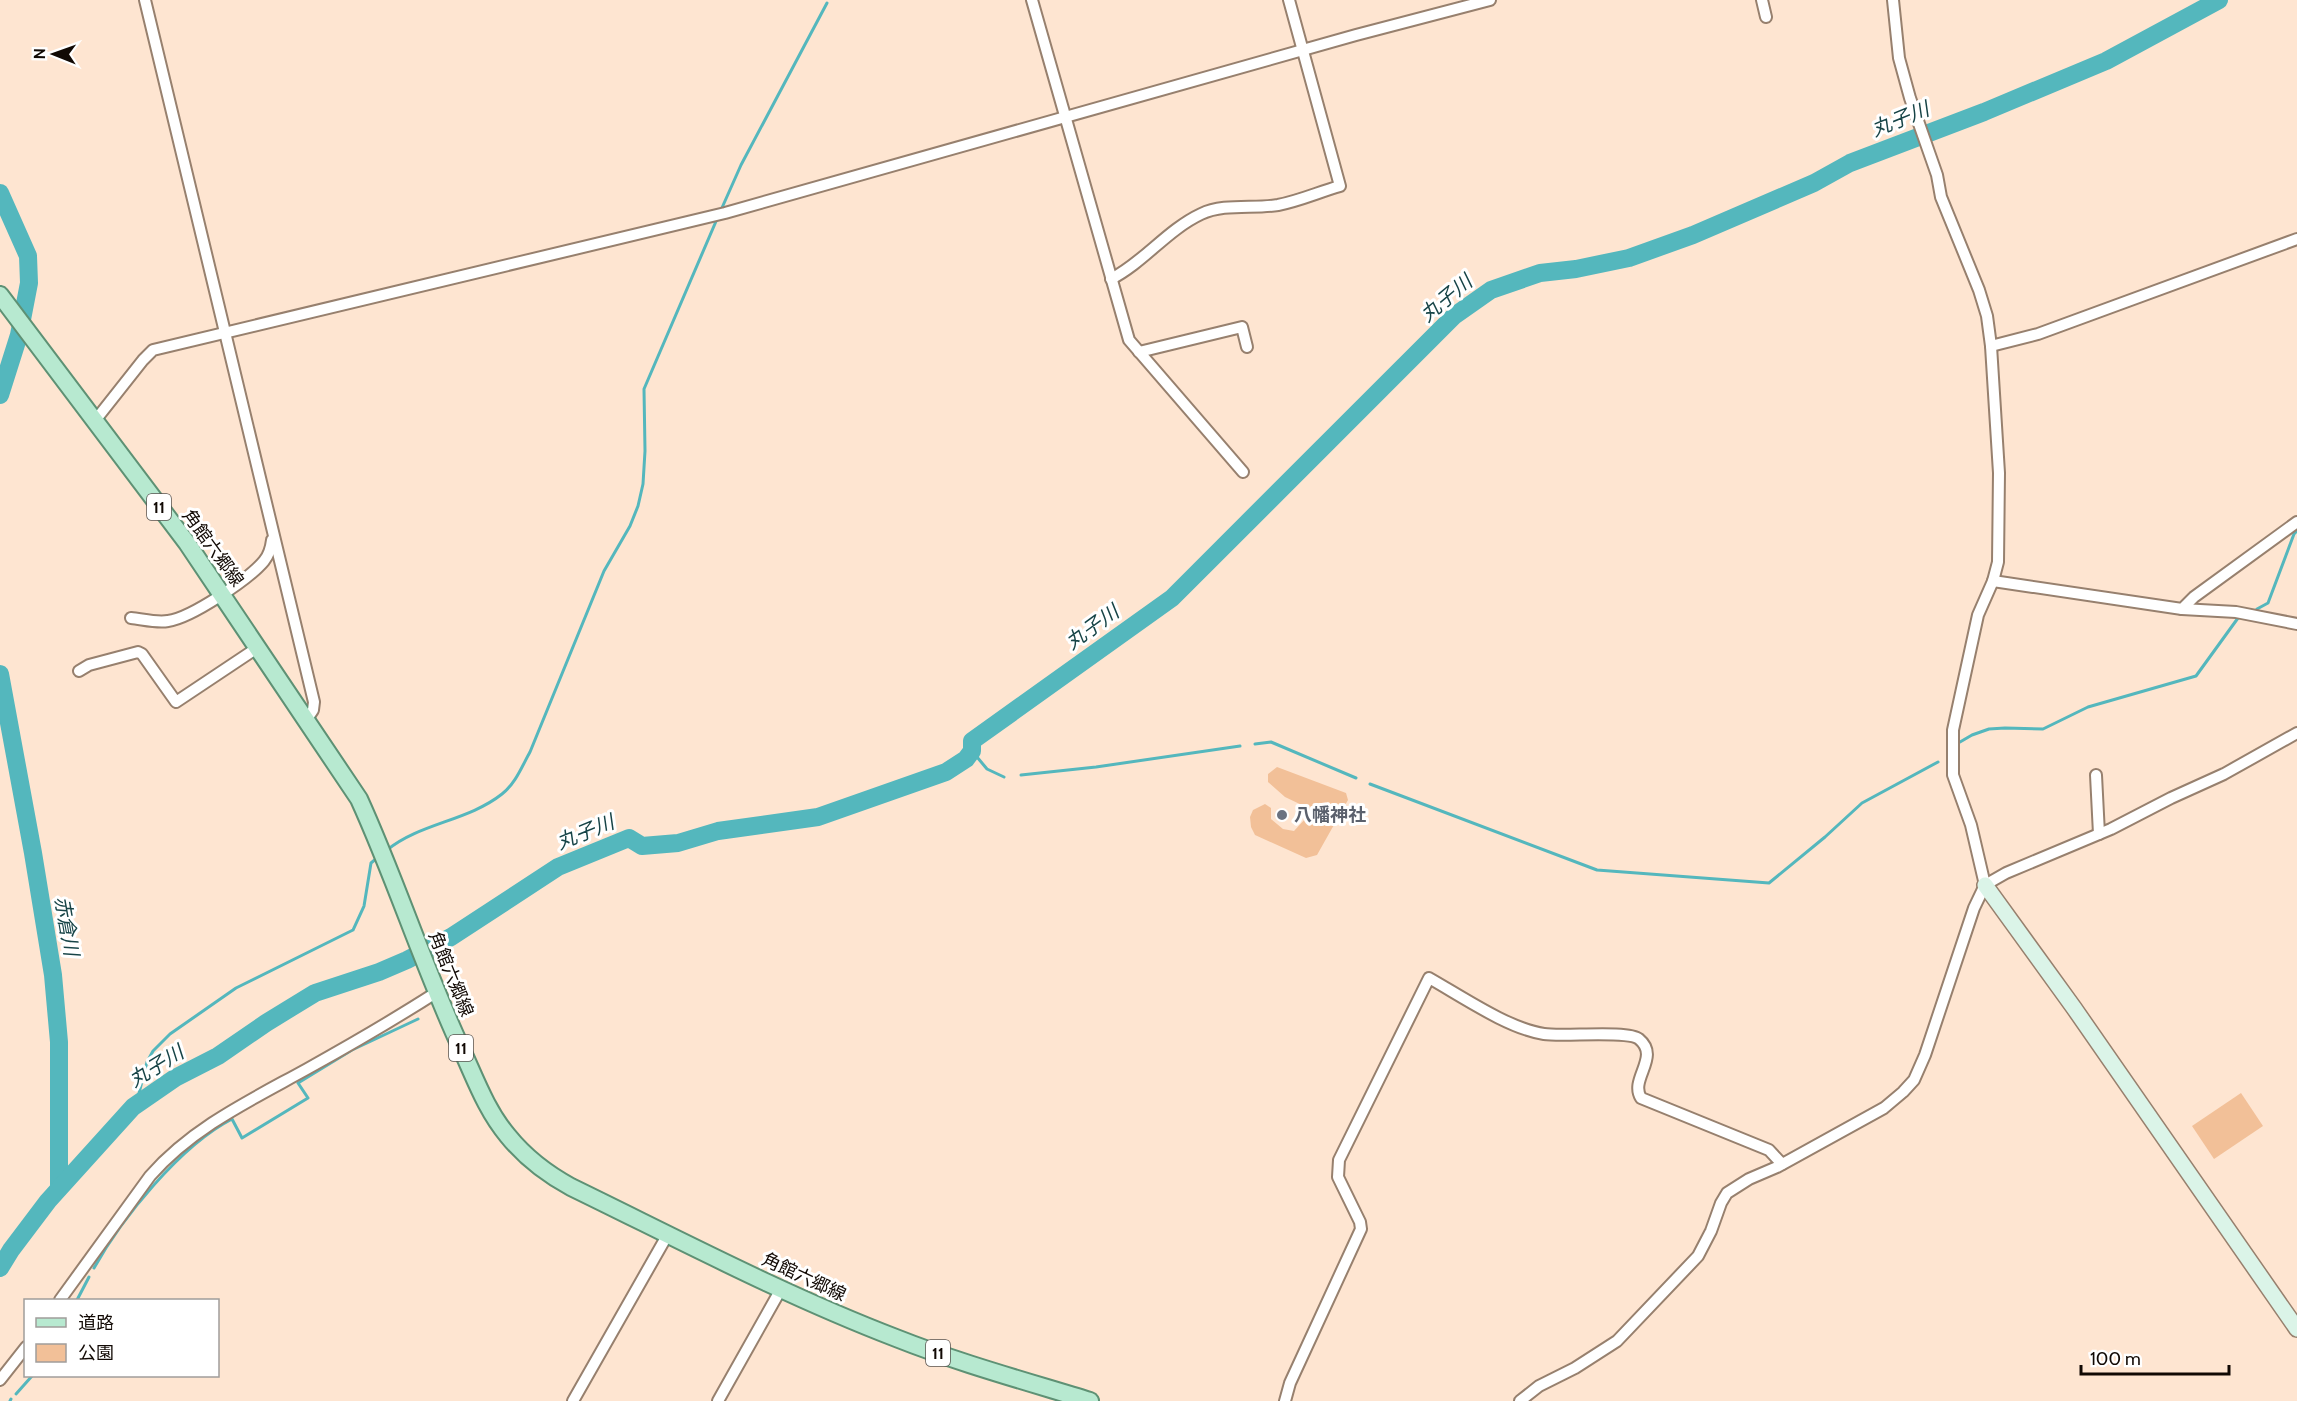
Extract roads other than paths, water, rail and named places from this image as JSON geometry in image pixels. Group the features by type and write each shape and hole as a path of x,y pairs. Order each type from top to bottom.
{"main road":[{"name":"角館六郷線","path":"0,294 94,423 187,543 359,799 437,992 486,1103 507,1136 525,1155 553,1178 781,1289 897,1339 983,1369 1090,1401"}],"street":[{"path":"145,0 314,702 313,710 307,719"},
{"path":"1032,0 1130,340 1243,472"},
{"path":"1111,279 1127,270 1177,229 1199,215 1212,210 1280,204 1340,186 1289,0"},
{"path":"94,423 153,350 725,213 1356,35 1490,0"},
{"path":"1762,0 1766,16"},
{"path":"1893,0 1899,58 1910,98 1938,175 1941,197 1979,290 1987,316 1992,346 1999,473 1998,562 1978,615 1953,730 1953,775 1971,825 1985,885 2074,1008 2297,1329"},
{"path":"1992,346 2038,334 2297,239"},
{"path":"1139,352 1242,327 1247,347"},
{"path":"2182,609 2194,597 2297,522"},
{"path":"130,618 168,621 222,594 254,571 265,560 273,537"},
{"path":"1993,580 2182,609 2236,612 2297,624"},
{"path":"79,671 89,665 138,652 142,654 176,702 257,648"},
{"path":"1520,1401 1539,1386 1575,1368 1617,1341 1698,1256 1727,1193 1749,1179 1782,1164 1884,1108 1914,1080 1925,1055 1974,908 1985,885 2006,873 2099,834 2224,774 2297,733"},
{"path":"2096,775 2099,834"},
{"path":"1285,1401 1290,1383 1361,1229 1355,1210 1338,1177 1338,1160 1429,978 1529,1032 1568,1035 1629,1034 1640,1039 1648,1053 1638,1086 1641,1098 1769,1150 1782,1164"},
{"path":"61,1299 150,1176 187,1140 231,1111 387,1024 437,992"},
{"path":"573,1401 668,1234"},
{"path":"718,1401 781,1289"},
{"path":"0,1380 24,1350"}],"waterway":[{"name":"丸子川","path":"0,1268 48,1201 133,1107 175,1078 218,1056 315,993 379,972 407,960 451,937 558,867 629,838 642,846 678,843 718,831 818,817 946,772 966,759 972,751 972,741 1172,598 1454,316 1491,290 1540,273 1576,269 1629,258 1693,235 1814,183 1850,163 1984,112 2106,61 2219,0"},
{"path":"721,210 741,165 827,3"},
{"name":"赤倉川","path":"0,193 28,256 29,283 19,335 0,395"},
{"path":"387,850 414,834 489,803 507,790 530,752 604,571 630,526 638,506 643,484 645,451 644,389 717,219"},
{"path":"2257,609 2268,603 2297,531"},
{"path":"1960,742 1989,729 2043,729 2088,707 2196,676 2238,618"},
{"name":"赤倉川","path":"0,674 53,975 59,1042 59,1188"},
{"path":"1255,744 1271,742 1356,778"},
{"path":"1021,775 1096,767 1240,746"},
{"path":"972,751 987,769 1004,777"},
{"path":"1370,784 1597,870 1769,883 1862,803 1938,762"},
{"path":"136,1105 147,1062 153,1051 170,1034 236,988 353,930 364,906 371,863 377,858"},
{"path":"94,1268 120,1227 154,1185 192,1147 212,1131 232,1119 242,1138 308,1098 298,1083 352,1050 418,1019"},
{"path":"78,1299 89,1277"},
{"path":"16,1394 31,1377"}],"place":[{"name":"八幡神社","path":"1282,815"}]}
